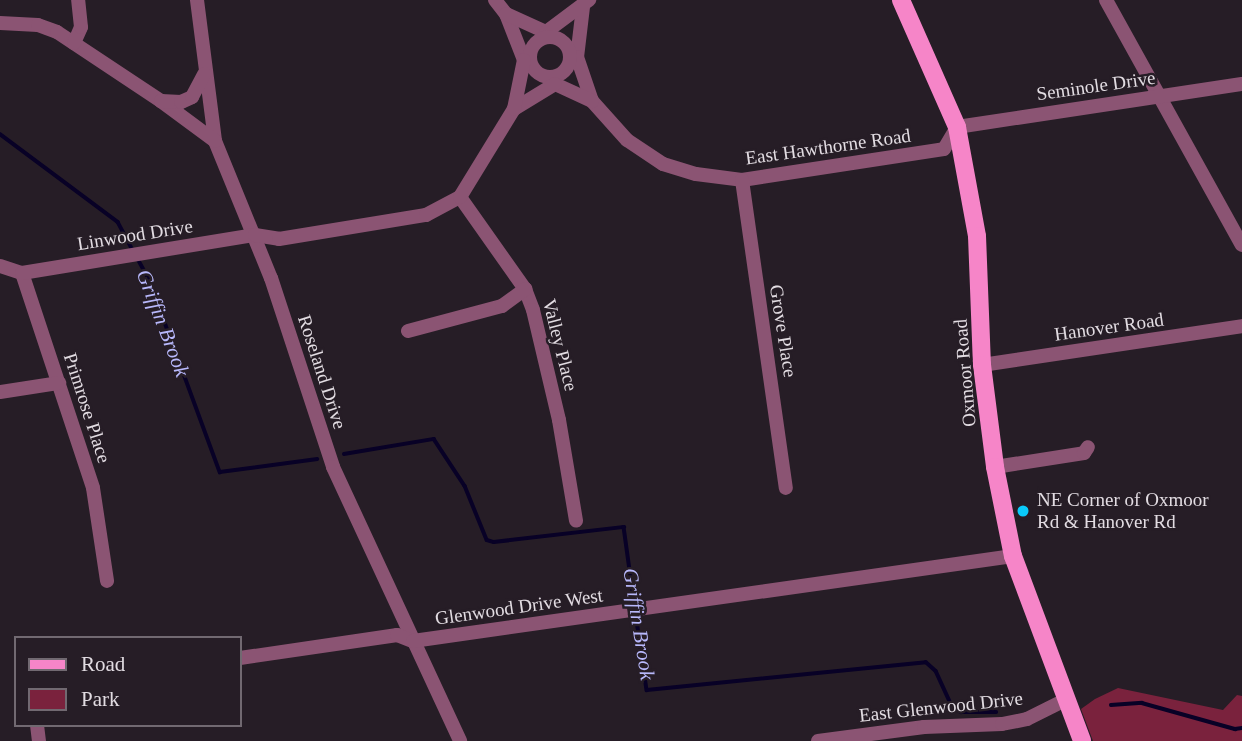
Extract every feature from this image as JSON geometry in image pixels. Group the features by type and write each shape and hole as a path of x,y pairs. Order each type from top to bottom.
{"main road":[{"name":"Oxmoor Road","path":"901,0 957,127 977,236 982,365 995,467 1013,556 1082,741"}],"street":[{"path":"74,43 81,27 78,0"},
{"name":"Roseland Drive","path":"197,0 215,141 255,235 333,467 460,741"},
{"path":"495,0 506,14 527,60 541,75 555,80"},
{"path":"1106,0 1242,246"},
{"path":"460,197 514,109 532,46 586,4"},
{"name":"East Hawthorne Road","path":"586,4 573,57 592,100 627,140 663,164 696,174 742,180 944,149 957,127"},
{"path":"506,14 562,41 573,57 555,80 514,109"},
{"path":"0,23 38,25 74,43 215,141"},
{"path":"161,101 181,102 192,97 200,86 205,70"},
{"name":"East Hawthorne Road","path":"555,80 592,100"},
{"name":"Seminole Drive","path":"957,127 1242,84"},
{"name":"Grove Place","path":"742,180 786,488"},
{"name":"Linwood Drive","path":"22,273 255,235 279,239 426,215 460,197"},
{"name":"Valley Place","path":"460,197 525,289 533,310 559,420 576,521"},
{"path":"0,267 22,273"},
{"name":"Primrose Place","path":"22,273 93,488 107,581"},
{"path":"408,331 502,306 525,289"},
{"name":"Hanover Road","path":"982,365 1242,326"},
{"path":"0,392 59,383"},
{"path":"995,467 1084,453 1087,447"},
{"name":"Glenwood Drive West","path":"242,658 397,635 413,641 1013,556"},
{"name":"East Glenwood Drive","path":"818,741 924,726 1002,724 1027,719 1066,700"}],"green space":[{"path":"1118,688 1223,710 1237,695 1242,696 1242,741 1093,741 1081,709"}],"waterway":[{"name":"Griffin Brook","path":"0,134 118,222 134,252"},
{"name":"Griffin Brook","path":"138,259 149,279 220,472 317,459"},
{"name":"Griffin Brook","path":"344,454 434,439 465,486 487,540 494,542 624,527 635,606"},
{"name":"Griffin Brook","path":"636,614 647,690 926,662 936,671 953,708 961,712 996,712"},
{"name":"Griffin Brook","path":"1111,705 1142,703 1235,729 1242,728"}],"place":[{"name":"NE Corner of Oxmoor Rd & Hanover Rd","path":"1023,511"}]}
